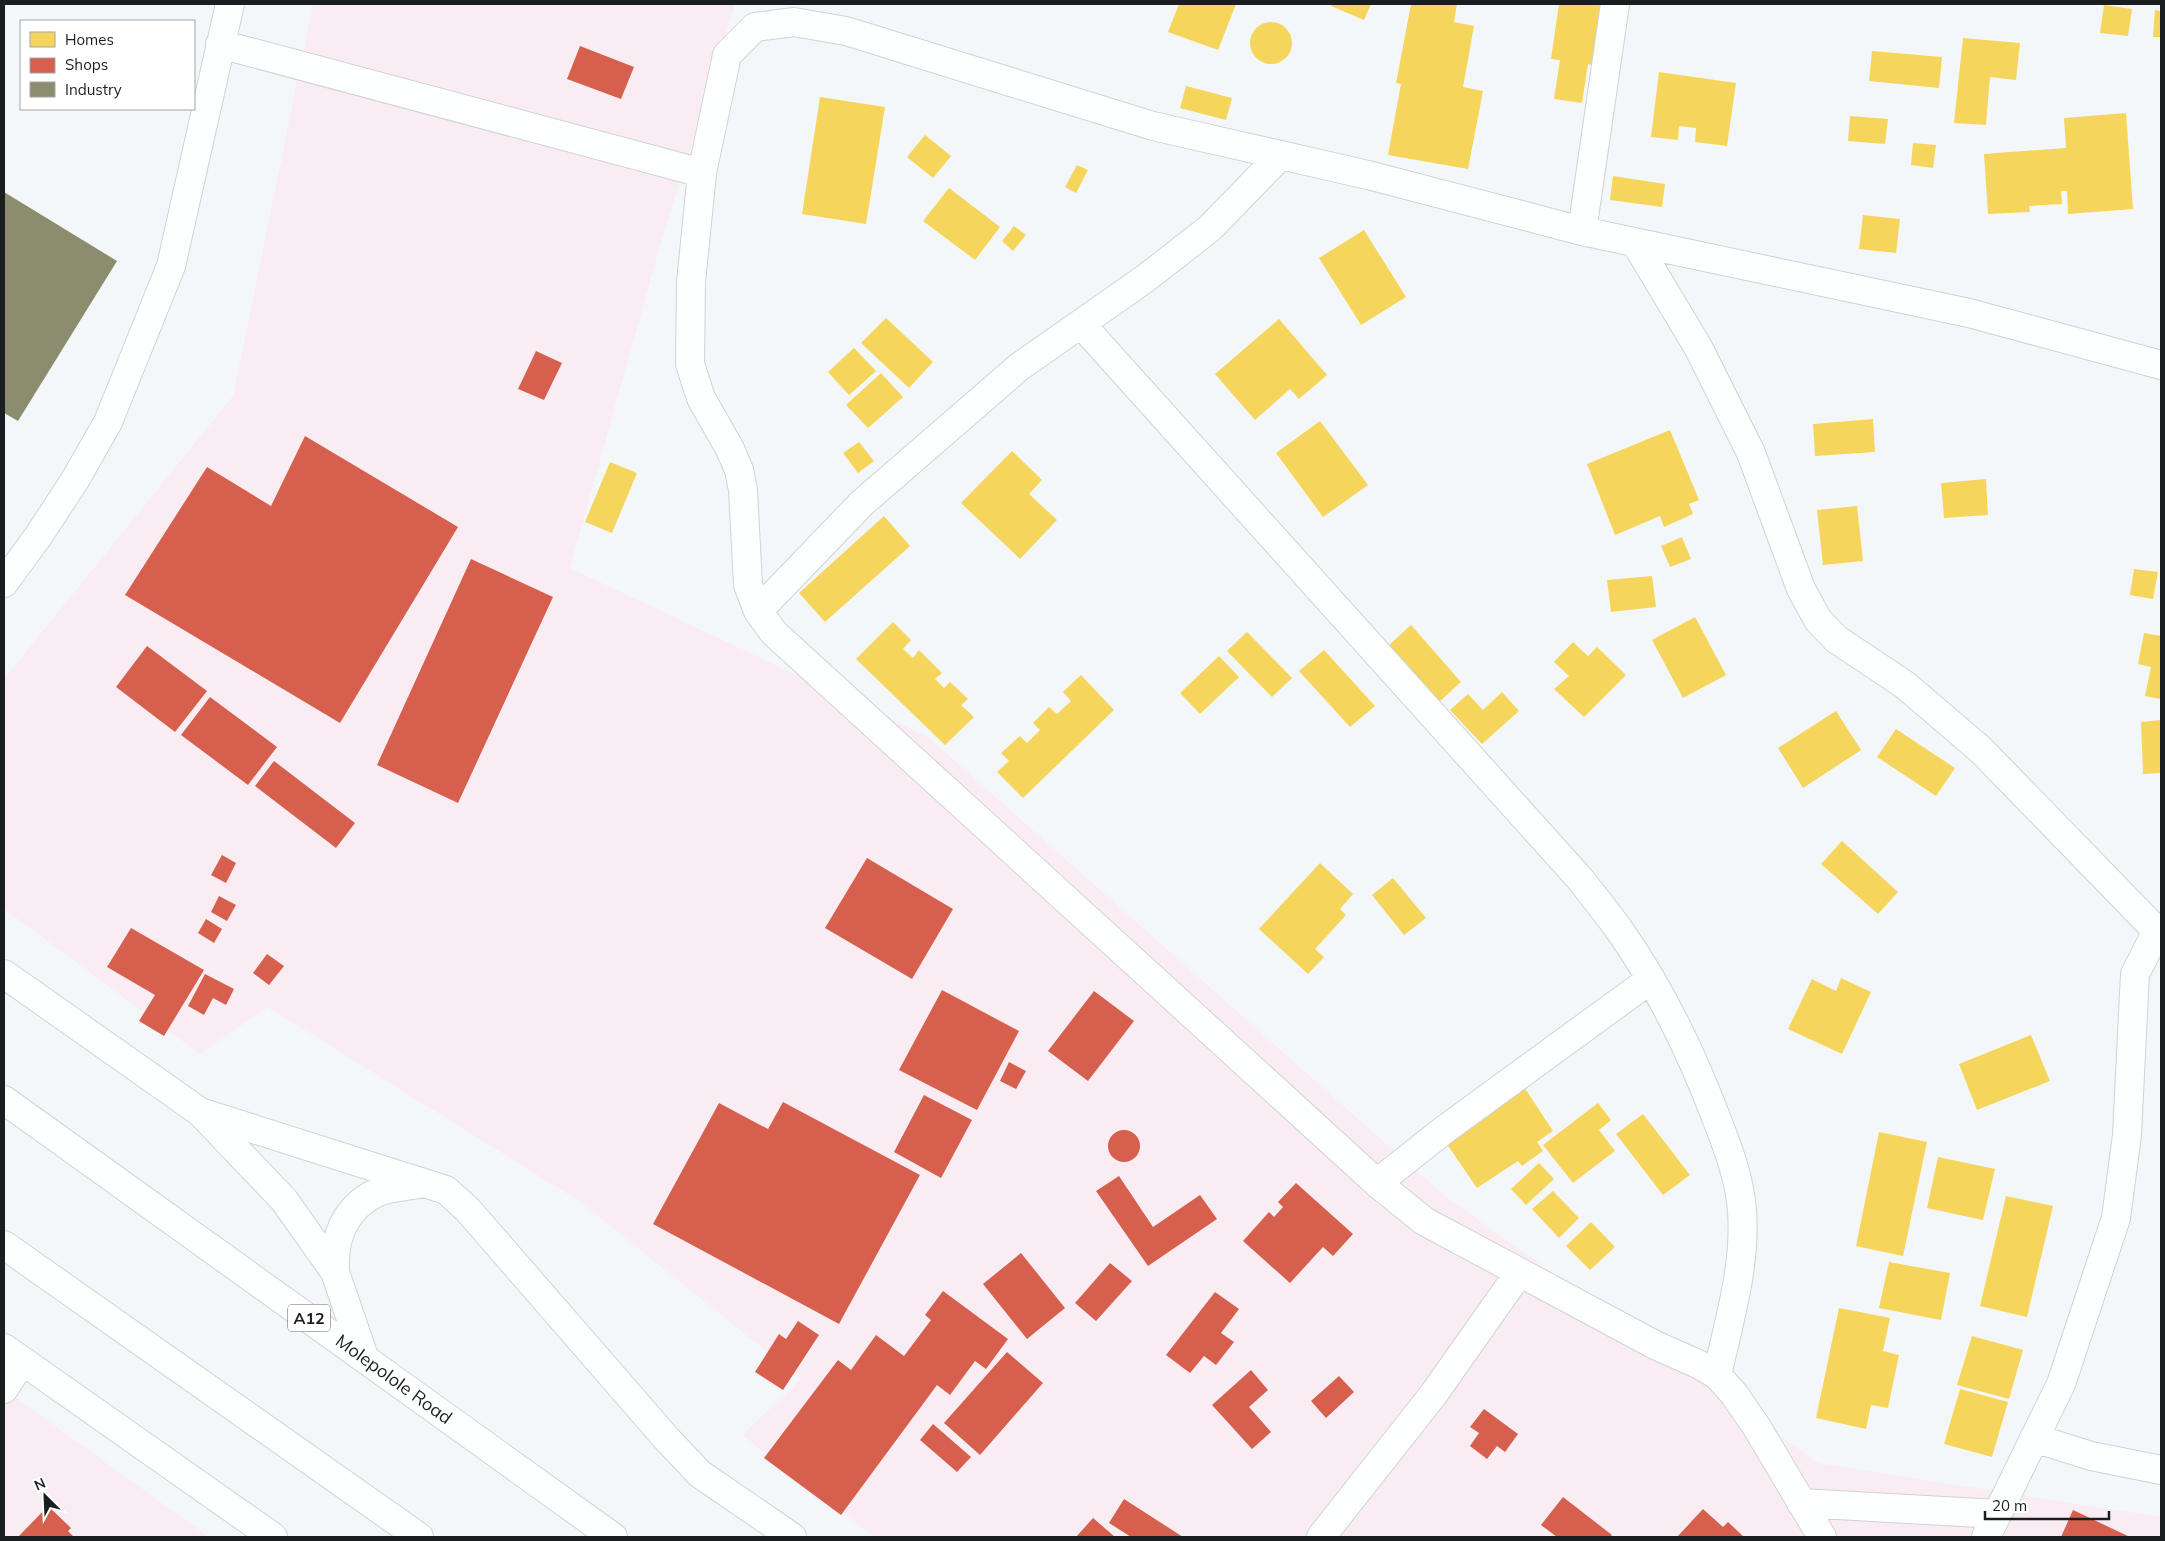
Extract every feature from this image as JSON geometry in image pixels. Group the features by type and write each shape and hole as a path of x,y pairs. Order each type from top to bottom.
{"street":[{"path":"4,583 40,535 75,480 108,422 171,266 230,4"},
{"path":"1582,231 1615,4"},
{"path":"1822,1537 1756,1426 1734,1394 1717,1375 1698,1364 1655,1345 1518,1273 1424,1221 1377,1184 781,640 758,611 748,585 743,490 739,470 730,449 701,398 690,364 691,282 702,173 727,55 755,27 794,22 846,30 1154,126 1281,155 1582,231 1969,313 2161,365"},
{"path":"220,44 702,173"},
{"path":"758,611 862,503 1019,368 1210,228 1281,155"},
{"path":"1635,242 1698,347 1751,453 1801,589 1818,620 1836,639 1905,685 1981,750 2159,929 2135,974 2127,1135 2116,1218 2061,1384 1991,1525 1802,1503"},
{"path":"1081,324 1580,880 1620,930 1650,979 1667,1008 1705,1089 1730,1154 1742,1210 1742,1263 1717,1375"},
{"path":"4,974 200,1112 284,1200 335,1272"},
{"path":"1377,1184 1444,1130 1650,979"},
{"name":"Molepolole Road","path":"4,1100 613,1537"},
{"path":"200,1112 446,1190 468,1210 666,1438 700,1474 792,1537"},
{"path":"364,1357 335,1272 334,1251 338,1234 347,1217 361,1202 379,1192 428,1183"},
{"path":"4,1245 419,1537"},
{"path":"1321,1537 1433,1395 1518,1273"},
{"path":"4,1389 13,1355 273,1537"},
{"path":"2034,1438 2090,1456 2161,1470"}],"shaded area":[{"path":"313,4 735,4 661,242 570,568 928,737 1445,1196 1818,1463 2161,1517 2161,1537 874,1537 742,1435 801,1379 579,1201 268,1007 200,1054 4,909 4,679 233,396"},
{"path":"4,1389 209,1537 4,1537"}],"building: Homes":[{"path":"1179,4 1236,4 1218,50 1168,32"},
{"path":"1332,4 1371,4 1364,20 1331,6"},
{"path":"1411,4 1457,4 1454,22 1474,26 1463,87 1483,91 1468,169 1388,155 1401,84 1396,83"},
{"path":"1559,4 1601,4 1592,65 1588,64 1582,103 1554,99 1560,60 1551,59"},
{"path":"2104,5 2132,9 2128,36 2100,33"},
{"path":"2155,10 2161,11 2161,37 2153,37"},
{"path":"1275,22 1283,25 1289,31 1292,43 1289,55 1283,61 1267,64 1259,61 1253,55 1250,39 1253,31 1259,25"},
{"path":"1963,38 2020,43 2016,80 1990,77 1986,125 1954,123"},
{"path":"1872,51 1942,57 1939,88 1869,81"},
{"path":"1659,72 1736,83 1727,146 1695,142 1696,128 1679,126 1678,140 1651,137"},
{"path":"1186,86 1232,98 1226,120 1180,108"},
{"path":"820,97 885,107 866,224 802,214"},
{"path":"2126,113 2133,209 2068,214 2067,191 2061,191 2062,204 2029,206 2030,212 1988,214 1984,154 2066,148 2064,118"},
{"path":"1850,116 1888,119 1885,144 1848,141"},
{"path":"925,135 951,156 933,178 907,157"},
{"path":"1913,143 1936,145 1933,168 1911,165"},
{"path":"1077,165 1088,170 1076,193 1065,187"},
{"path":"1613,176 1665,184 1662,207 1610,200"},
{"path":"949,188 1000,227 975,260 923,221"},
{"path":"1863,215 1900,219 1896,253 1859,249"},
{"path":"1014,226 1026,235 1013,251 1002,241"},
{"path":"1364,230 1406,297 1361,325 1319,258"},
{"path":"886,318 933,362 909,388 861,343"},
{"path":"1279,319 1327,375 1299,399 1290,389 1255,420 1215,374"},
{"path":"854,348 876,371 849,395 828,372"},
{"path":"881,373 903,397 868,428 846,405"},
{"path":"1873,419 1875,452 1815,456 1813,424"},
{"path":"1320,421 1368,485 1323,517 1276,453"},
{"path":"1670,430 1699,500 1689,504 1693,514 1664,527 1660,516 1615,535 1587,464"},
{"path":"859,442 874,461 858,473 843,453"},
{"path":"1012,451 1042,480 1029,494 1057,520 1020,559 961,503"},
{"path":"610,462 637,473 612,533 585,522"},
{"path":"1986,479 1988,515 1944,518 1941,483"},
{"path":"1857,506 1863,561 1823,565 1817,510"},
{"path":"884,516 910,546 825,622 799,593"},
{"path":"1682,537 1691,559 1670,567 1661,546"},
{"path":"2134,569 2158,572 2153,599 2130,595"},
{"path":"1652,576 1656,607 1611,612 1607,580"},
{"path":"1695,617 1726,675 1683,698 1652,640"},
{"path":"893,622 911,640 903,649 913,658 919,650 942,673 935,679 944,688 950,682 968,699 961,705 974,717 945,745 856,659"},
{"path":"1411,625 1461,682 1439,702 1388,646"},
{"path":"1247,632 1292,678 1272,697 1227,651"},
{"path":"2144,633 2161,636 2161,699 2145,696 2151,667 2138,664"},
{"path":"1573,642 1588,656 1597,647 1626,675 1584,717 1554,689 1569,676 1554,662"},
{"path":"1324,650 1375,706 1350,727 1299,671"},
{"path":"1219,656 1239,677 1200,714 1180,693"},
{"path":"1081,675 1114,710 1023,798 997,772 1009,761 1001,753 1020,736 1027,743 1040,730 1033,723 1049,707 1057,714 1071,701 1063,692"},
{"path":"1502,692 1519,711 1482,744 1450,710 1468,694 1483,710"},
{"path":"1836,711 1861,750 1803,788 1778,748"},
{"path":"2161,720 2161,773 2143,774 2141,722"},
{"path":"1896,729 1955,768 1936,796 1877,757"},
{"path":"1842,841 1898,892 1878,914 1821,864"},
{"path":"1320,863 1353,894 1340,909 1346,915 1315,949 1324,957 1308,974 1259,929"},
{"path":"1393,878 1426,918 1404,935 1372,895"},
{"path":"1841,978 1871,992 1842,1054 1788,1029 1812,979 1836,991"},
{"path":"2031,1035 2050,1081 1977,1110 1959,1064"},
{"path":"1524,1087 1553,1131 1537,1142 1543,1151 1522,1166 1518,1161 1477,1188 1444,1140"},
{"path":"1598,1103 1611,1120 1599,1130 1615,1151 1573,1183 1543,1145"},
{"path":"1643,1114 1690,1175 1663,1195 1616,1134"},
{"path":"1879,1132 1927,1142 1903,1256 1856,1246"},
{"path":"1938,1157 1995,1169 1983,1220 1927,1208"},
{"path":"1539,1163 1554,1179 1526,1205 1511,1189"},
{"path":"1553,1191 1579,1218 1559,1238 1532,1209"},
{"path":"2006,1196 2053,1206 2027,1317 1980,1306"},
{"path":"1591,1222 1615,1247 1590,1270 1566,1246"},
{"path":"1889,1262 1950,1273 1941,1320 1879,1308"},
{"path":"1839,1308 1890,1318 1883,1351 1899,1355 1888,1408 1871,1405 1866,1429 1816,1418"},
{"path":"1972,1336 2023,1350 2009,1399 1957,1385"},
{"path":"1960,1389 2008,1402 1992,1457 1944,1444"}],"building: Shops":[{"path":"580,46 634,67 621,99 567,79"},
{"path":"536,351 562,363 544,400 518,389"},
{"path":"305,436 458,527 340,723 125,595 207,467 271,506"},
{"path":"471,559 553,597 458,803 377,765"},
{"path":"147,646 207,691 175,732 116,687"},
{"path":"210,697 277,747 248,785 181,735"},
{"path":"274,761 355,823 336,848 255,786"},
{"path":"222,855 236,863 226,883 211,875"},
{"path":"867,858 953,909 912,979 825,928"},
{"path":"219,896 236,905 227,921 211,912"},
{"path":"206,919 222,929 214,943 198,933"},
{"path":"131,928 204,970 164,1036 139,1021 155,995 107,967"},
{"path":"267,954 284,966 269,985 253,973"},
{"path":"205,974 234,989 226,1005 213,998 204,1015 188,1006"},
{"path":"942,990 1019,1031 977,1110 899,1070"},
{"path":"1094,991 1134,1021 1088,1081 1048,1051"},
{"path":"1009,1062 1026,1071 1016,1089 1000,1081"},
{"path":"924,1095 972,1120 941,1178 894,1152"},
{"path":"783,1102 920,1175 839,1324 653,1224 719,1103 768,1129"},
{"path":"1124,1130 1136,1134 1140,1146 1136,1158 1124,1162 1112,1158 1108,1146 1112,1134"},
{"path":"1119,1176 1153,1227 1200,1195 1217,1219 1148,1266 1096,1191"},
{"path":"1296,1183 1353,1234 1333,1256 1323,1247 1290,1283 1243,1241 1269,1212 1274,1217 1283,1207 1278,1202"},
{"path":"1021,1253 1065,1308 1027,1339 983,1284"},
{"path":"1110,1263 1132,1281 1096,1321 1075,1303"},
{"path":"943,1291 1008,1339 986,1369 975,1361 950,1395 937,1385 841,1515 764,1458 838,1360 851,1370 876,1335 904,1356 931,1320 925,1315"},
{"path":"1215,1292 1239,1309 1221,1333 1234,1342 1216,1365 1204,1356 1190,1373 1166,1355"},
{"path":"798,1321 819,1335 783,1390 755,1372 779,1334 786,1339"},
{"path":"1007,1352 1043,1383 980,1455 944,1423"},
{"path":"1251,1370 1268,1390 1249,1407 1271,1432 1252,1449 1212,1405"},
{"path":"1339,1376 1354,1392 1326,1418 1311,1401"},
{"path":"1484,1409 1518,1434 1505,1452 1497,1446 1487,1459 1470,1446 1479,1433 1470,1427"},
{"path":"933,1424 971,1457 957,1472 920,1440"},
{"path":"1563,1497 1612,1535 1610,1537 1557,1537 1541,1525"},
{"path":"1124,1499 1183,1537 1131,1537 1109,1523"},
{"path":"48,1506 71,1528 68,1531 74,1537 18,1537"},
{"path":"1703,1509 1723,1527 1728,1522 1744,1537 1677,1537"},
{"path":"2073,1510 2130,1537 2061,1537"},
{"path":"1093,1518 1115,1537 1076,1537"}],"building: Industry":[{"path":"4,192 117,261 18,421 4,413"}]}
